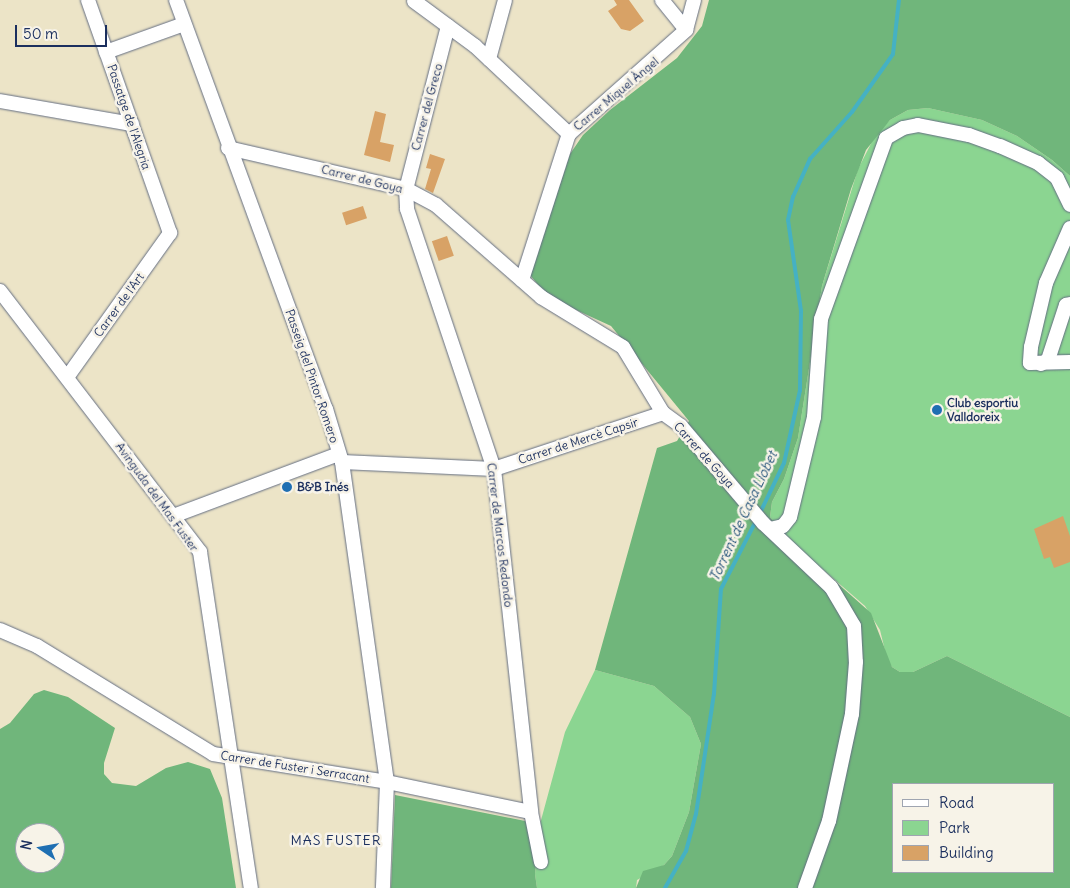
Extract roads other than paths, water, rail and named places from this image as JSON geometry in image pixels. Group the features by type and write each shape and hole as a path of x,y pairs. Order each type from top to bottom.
{"street":[{"name":"Passatge de l'Alegria","path":"88,0 170,233"},
{"name":"Passeig del Pintor Romero","path":"176,0 228,148 326,409 341,458 387,782 383,888"},
{"path":"408,0 414,0 489,59 569,134"},
{"path":"489,59 505,0"},
{"path":"662,0 686,30"},
{"path":"686,30 694,0"},
{"path":"106,52 184,24"},
{"name":"Carrer del Greco","path":"406,189 448,26"},
{"name":"Carrer Miquel Àngel","path":"522,280 569,134 686,30"},
{"path":"0,102 132,124"},
{"path":"767,526 783,526 790,517 814,417 821,320 886,138 902,128 918,126 969,135 1000,146 1038,164 1057,178 1070,205"},
{"name":"Carrer de Goya","path":"228,148 406,189 436,205 541,297 623,347 664,413 681,426 767,526 832,587 854,626 856,662 852,714 829,821 805,888"},
{"name":"Carrer de Marcos Redondo","path":"406,189 407,209 494,469 531,812 541,862"},
{"path":"1070,228 1046,283 1031,347 1030,363 1070,362"},
{"name":"Carrer de l'Art","path":"68,376 170,233"},
{"name":"Avinguda del Mas Fuster","path":"0,291 68,376 200,552 251,888"},
{"path":"1042,364 1048,360 1064,331 1066,304 1070,304"},
{"name":"Carrer de Mercè Capsir","path":"173,516 341,458 494,469 664,413"},
{"name":"Carrer de Fuster i Serracant","path":"0,630 37,646 213,754 230,755 387,782 531,812"}],"waterway":[{"name":"Torrent de Casa Llobet","path":"759,515 784,463 800,390 801,311 788,220 793,197 810,159 852,112 893,54 899,0"},
{"name":"Torrent de Casa Llobet","path":"665,888 686,851 696,814 714,694 721,589 756,521"}],"place":[{"name":"Club esportiu Valldoreix","path":"937,410"},
{"name":"B&B Inés","path":"287,487"}],"district":[{"name":"MAS FUSTER","path":"336,840"}]}
